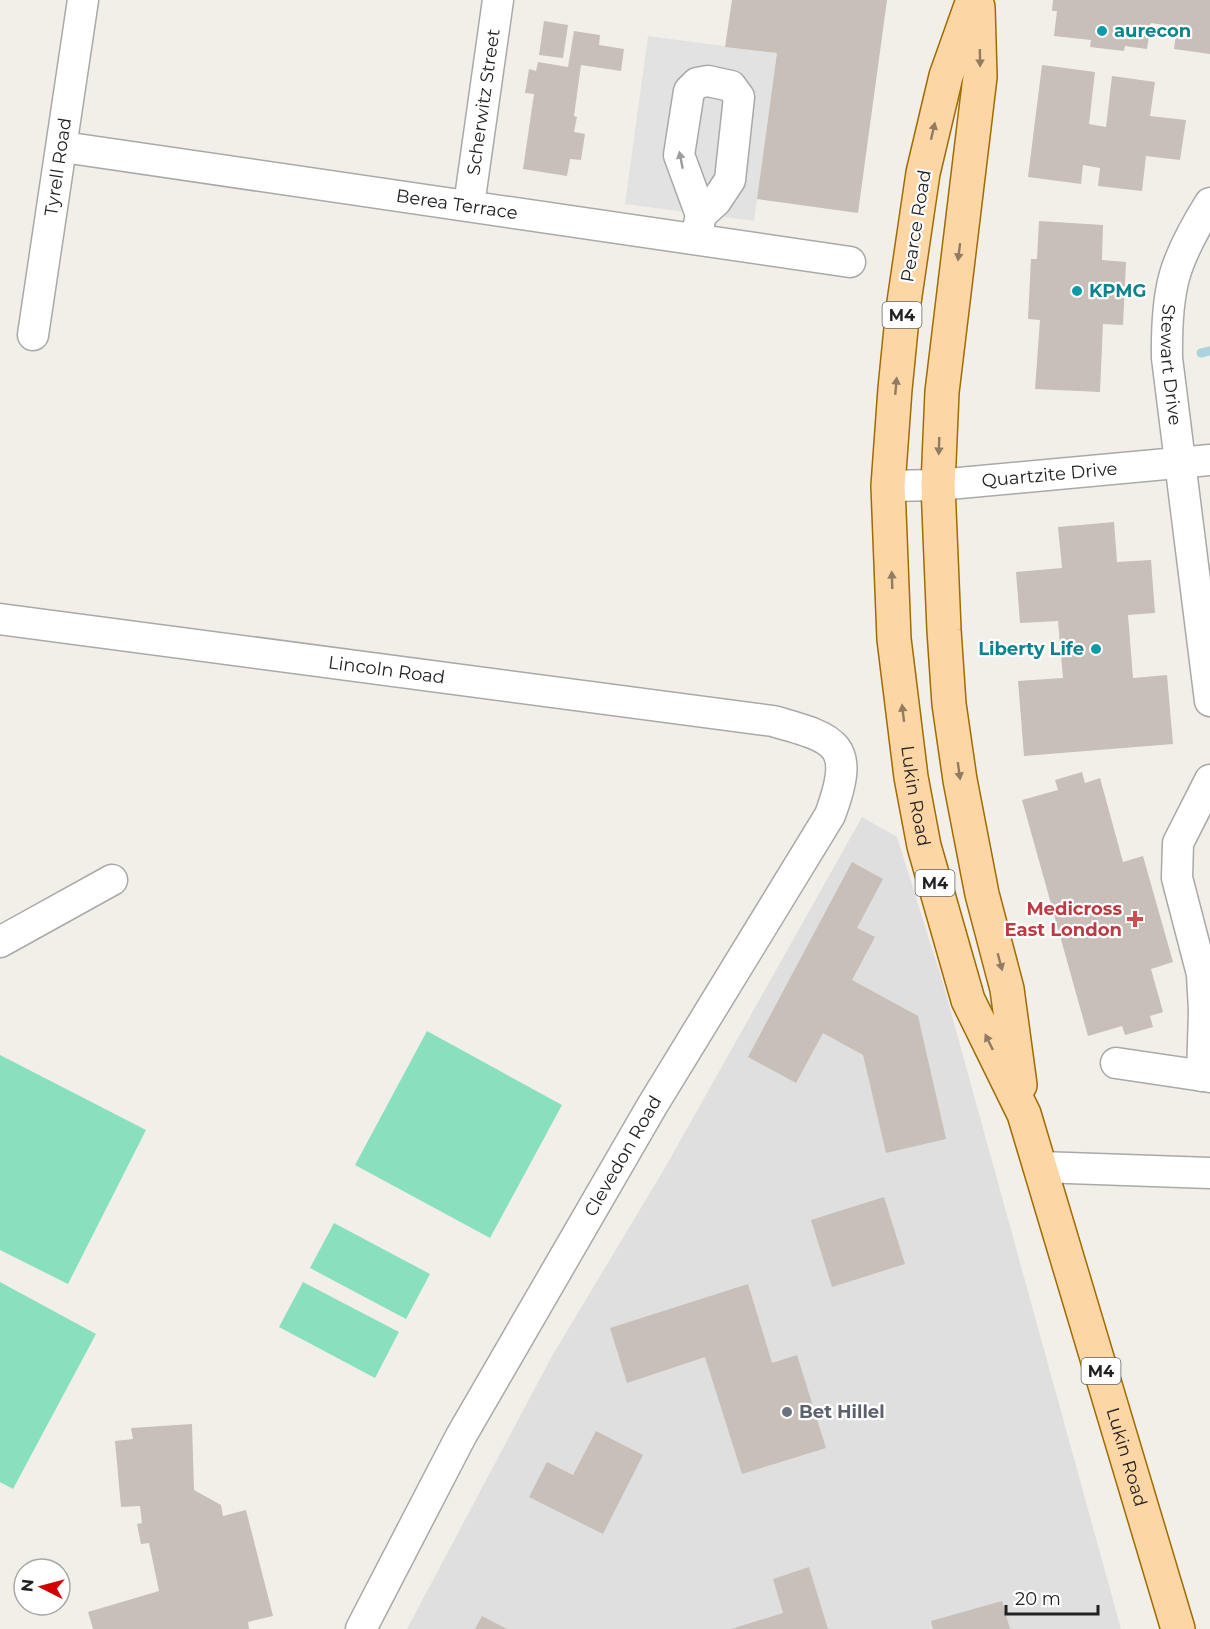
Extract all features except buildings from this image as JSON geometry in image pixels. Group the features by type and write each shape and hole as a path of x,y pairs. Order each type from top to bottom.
{"main road":[{"name":"Pearce Road","path":"894,639 888,486 903,309 923,173 946,76 973,0"},
{"name":"M4","path":"938,485 942,392 980,77 978,0"},
{"name":"Lukin Road","path":"938,485 949,704 960,780 982,894 1007,989 1024,1114 1178,1629"},
{"name":"Lukin Road","path":"894,639 911,777 924,846 968,1000 1024,1114"}],"street":[{"name":"Tyrell Road","path":"33,335 63,147 83,0"},
{"name":"Scherwitz Street","path":"469,205 498,0"},
{"name":"Berea Terrace","path":"63,147 469,205 699,226 850,262"},
{"name":"Stewart Drive","path":"1210,203 1181,253 1172,277 1166,311 1167,358 1180,463 1204,596 1210,701"},
{"name":"Quartzite Drive","path":"888,486 938,485 1210,460"},
{"name":"Lincoln Road","path":"0,619 773,721"},
{"name":"Clevedon Road","path":"361,1629 473,1416 652,1106 830,815 842,783 843,762 833,743 816,733 773,721"},
{"path":"1116,1063 1206,1077 1202,974 1177,879 1178,843 1210,780"},
{"path":"0,942 112,880"},
{"path":"1040,1167 1210,1173"}],"shaded area":[{"path":"648,36 777,53 754,221 625,204"},
{"path":"862,817 897,837 943,983 1121,1629 407,1629 552,1356 666,1166"}],"green space":[{"path":"427,1031 562,1105 490,1238 355,1165"},
{"path":"0,1055 146,1130 68,1284 0,1250"},
{"path":"334,1223 430,1274 406,1319 310,1268"},
{"path":"0,1282 96,1334 13,1489 0,1482"},
{"path":"303,1282 399,1332 375,1378 279,1327"}],"waterway":[{"path":"1201,353 1210,351"}],"place":[{"name":"aurecon","path":"1102,31"},
{"name":"KPMG","path":"1077,291"},
{"name":"Liberty Life","path":"1096,649"},
{"name":"Medicross East London","path":"1135,919"},
{"name":"Bet Hillel","path":"787,1412"}]}
